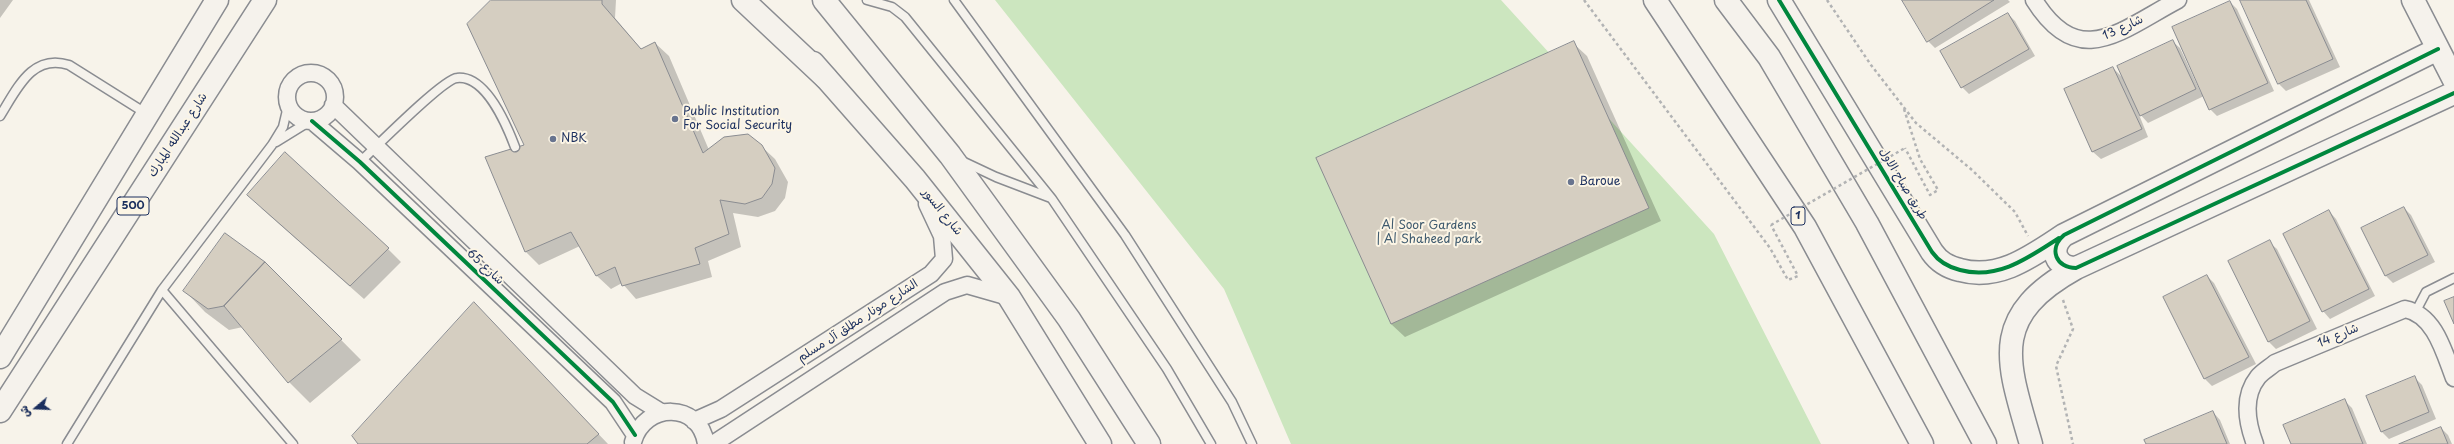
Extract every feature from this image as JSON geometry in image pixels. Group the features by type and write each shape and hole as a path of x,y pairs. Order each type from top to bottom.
{"main road":[{"name":"500","path":"0,357 217,0"},
{"name":"شارع عبدالله المبارك","path":"0,411 265,0"},
{"path":"743,0 826,78"},
{"name":"شارع السور","path":"759,0 915,179 1009,297 1100,444"},
{"path":"824,0 950,156 1069,319 1149,444"},
{"name":"1","path":"1655,0 1806,227 1922,444"},
{"path":"1726,0 1769,57"},
{"path":"1733,0 1769,57 1867,223 1985,444"},
{"name":"طريق صباح الاول","path":"1779,0 1936,258 1953,268 1983,273 2004,269 2037,252 2064,235 2438,49"},
{"path":"2413,0 2454,80"},
{"path":"2031,444 2013,381 2010,347 2014,328 2022,311 2055,279 2454,93"},
{"path":"2064,235 2058,241 2054,249 2056,257 2064,266 2076,268"}],"street":[{"name":"شارع 13","path":"2034,0 2044,17 2058,31 2073,39 2092,41 2111,36 2178,0"},
{"path":"310,73 318,74 330,83 334,90 333,105 325,116 311,121 297,116 288,106 287,98 291,84 296,78 310,73"},
{"name":"شارع 65","path":"333,105 631,392 661,412"},
{"name":"شارع 65","path":"311,121 360,162 613,402 634,440"},
{"name":"الشارع مونار مطلق آل مسلم","path":"694,421 720,409 931,274 944,260 942,236 915,179"},
{"name":"الشارع مونار مطلق آل مسلم","path":"713,444 945,292 967,285 1009,297"},
{"name":"شارع 14","path":"2255,444 2247,415 2248,395 2258,377 2275,363 2388,315 2405,309 2416,311"},
{"path":"2416,311 2428,321 2439,339 2454,378"},
{"path":"634,440 641,425 650,417 661,412 678,412 694,421 701,429 706,444"}],"lane":[{"path":"867,0 892,7 905,17 1052,199 1166,368 1211,444"},
{"path":"954,0 1125,235 1232,402 1252,444"},
{"path":"0,116 25,78 35,68 44,63 58,62 69,65 148,114"},
{"path":"360,162 433,95 453,79 459,78 476,85 499,109 515,147"},
{"path":"66,444 162,290 272,145 283,127 288,106"},
{"path":"272,145 311,121"},
{"path":"950,156 996,177 1052,199"},
{"path":"2416,311 2426,292 2454,278"},
{"path":"162,290 293,444"}],"path":[{"path":"1584,0 1770,248 1788,280 1798,276 1771,225 1905,148 1930,195 1938,190 1920,159 1903,107"},
{"path":"1827,0 1916,123 1972,170 2015,212 2037,252"},
{"path":"2055,279 2073,329 2056,366 2073,444"}],"green space":[{"name":"Al Soor Gardens | Al Shaheed park","path":"995,0 1501,0 1714,234 1821,444 1291,444 1224,289"}],"building":[{"path":"491,0 602,0 602,4 641,49 655,42 703,153 724,137 748,134 762,145 775,168 772,184 762,198 745,204 720,200 729,234 695,248 700,264 622,286 615,267 596,276 571,232 525,252 485,157 524,145 467,24"},
{"path":"1902,0 1994,0 1927,42"},
{"path":"2240,0 2306,0 2333,59 2278,84"},
{"path":"2230,1 2268,83 2209,110 2172,27"},
{"path":"2008,13 2029,49 1961,88 1940,51"},
{"path":"2173,40 2196,89 2140,116 2117,66"},
{"path":"1574,41 1649,208 1391,324 1316,158"},
{"path":"2113,67 2142,129 2092,152 2064,89"},
{"path":"285,152 389,248 350,286 247,195"},
{"path":"2404,207 2428,255 2385,276 2361,228"},
{"path":"2329,210 2369,289 2322,312 2283,234"},
{"path":"225,233 265,262 224,306 208,309 183,291"},
{"path":"2270,240 2310,321 2268,342 2228,261"},
{"path":"265,262 342,339 288,383 224,306"},
{"path":"2207,275 2249,357 2204,379 2163,297"},
{"path":"2454,297 2454,324 2444,301"},
{"path":"474,302 599,434 587,444 358,444 352,436"},
{"path":"2415,376 2429,412 2381,432 2366,396"},
{"path":"2345,399 2363,444 2291,444 2283,425"},
{"path":"2213,411 2227,444 2146,444 2144,440"},
{"path":"2441,427 2448,444 2399,444"}],"cycle path":[{"path":"1779,0 1935,256 1948,266 1956,269 1974,272 1987,272 2000,270 2024,260 2059,238"},
{"path":"2438,49 2064,235 2056,246 2056,257 2063,265 2076,268 2454,93"},
{"path":"312,121 360,162 613,402 635,435"}],"place":[{"name":"Public Institution For Social Security","path":"675,119"},
{"name":"NBK","path":"553,139"},
{"name":"Baroue","path":"1571,182"}]}
